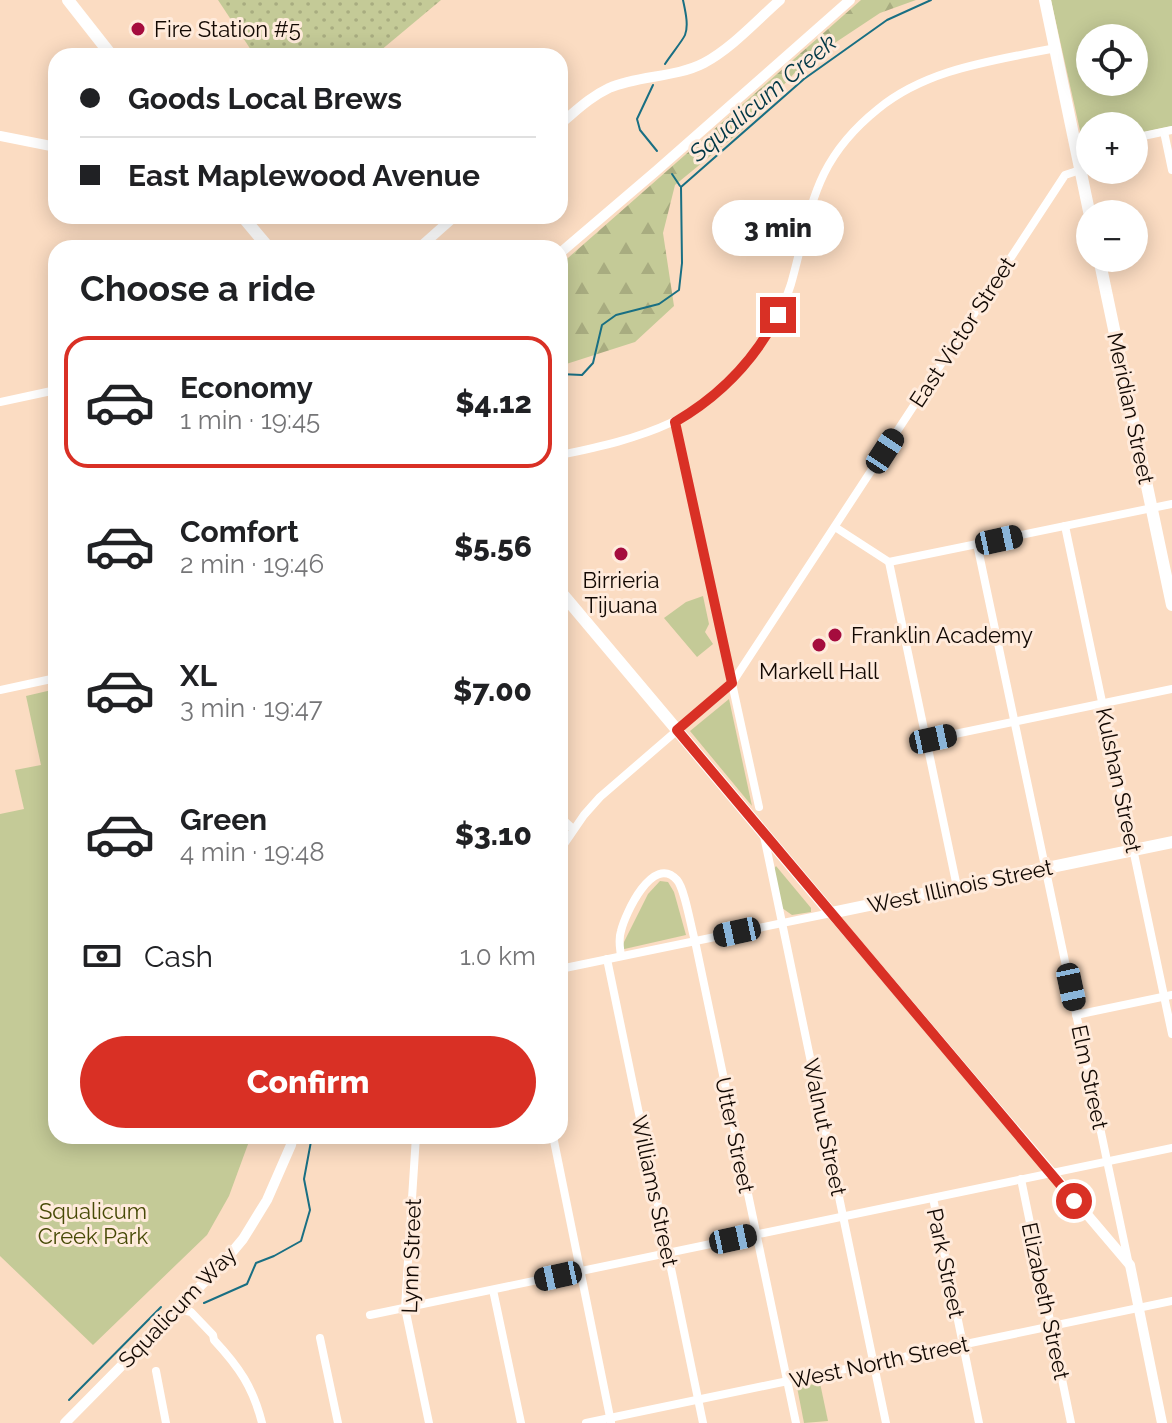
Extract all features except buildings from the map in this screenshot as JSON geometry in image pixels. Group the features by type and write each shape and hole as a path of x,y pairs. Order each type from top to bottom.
{"main road":[{"path":"68,0 106,48"},
{"path":"1045,0 1076,149"},
{"path":"249,224 262,240"},
{"name":"Meridian Street","path":"1102,272 1172,605"},
{"path":"568,601 831,913"},
{"name":"West Illinois Street","path":"831,913 1172,842"}],"street":[{"path":"568,117 587,100 611,88 704,63 780,0"},
{"path":"568,246 850,0"},
{"path":"568,453 619,442 675,422 727,385 770,331 790,286 810,204 818,184 839,149 865,120 895,97 933,77 963,67 1055,48"},
{"path":"1148,135 1168,131 1172,170"},
{"path":"0,136 48,145"},
{"name":"East Victor Street","path":"568,837 600,797 732,683 1065,175 1076,171"},
{"path":"428,240 446,224"},
{"path":"0,402 48,392"},
{"path":"675,422 759,807"},
{"path":"835,527 889,562 1172,504"},
{"name":"Kulshan Street","path":"1065,526 1133,850 1168,996 1172,1034"},
{"name":"Elm Street","path":"977,544 1162,1423"},
{"path":"889,562 957,887"},
{"path":"0,690 48,680"},
{"path":"926,740 1172,689"},
{"path":"568,824 573,829"},
{"name":"Walnut Street","path":"763,832 886,1423"},
{"name":"Utter Street","path":"621,956 621,931 631,905 646,883 663,874 673,877 679,883 695,941 796,1423"},
{"path":"831,913 1130,1265"},
{"name":"West Illinois Street","path":"568,967 831,913"},
{"name":"Williams Street","path":"607,959 703,1423"},
{"path":"1076,1015 1168,996"},
{"name":"Squalicum Way","path":"65,1423 184,1308 243,1239 267,1200 291,1144"},
{"name":"Lynn Street","path":"415,1144 405,1308 429,1423"},
{"path":"555,1144 611,1420"},
{"path":"370,1315 1172,1148"},
{"name":"Elizabeth Street","path":"1021,1179 1071,1423"},
{"name":"Park Street","path":"933,1198 979,1423"},
{"path":"493,1290 521,1423"},
{"name":"West North Street","path":"586,1423 1172,1301"},
{"path":"184,1308 209,1339 214,1340 237,1365 250,1388 262,1423"},
{"path":"320,1338 338,1423"},
{"path":"156,1371 166,1423"}],"green space":[{"path":"218,0 441,0 384,48 250,48"},
{"path":"861,0 916,0 880,13 803,64 742,130 675,185 663,233 674,306 635,342 568,363 568,258"},
{"path":"1051,0 1172,0 1172,126 1148,131 1148,112 1076,112"},
{"path":"703,596 709,624 705,632 713,644 697,657 664,618 686,602"},
{"name":"Squalicum Creek Park","path":"48,691 48,1144 248,1144 229,1196 207,1235 93,1345 0,1256 0,814 24,809 15,770 41,765 26,696"},
{"path":"729,699 752,806 690,731"},
{"path":"776,866 811,908 811,912 792,915 782,908 774,869"},
{"path":"660,881 668,882 674,892 686,935 620,950 648,894"},
{"path":"820,1383 828,1421 804,1423 797,1387"}],"waterway":[{"path":"665,64 686,31 683,0"},
{"name":"Squalicum Creek","path":"568,374 582,375 593,363 602,325 616,315 659,304 679,290 682,263 681,187 804,79 887,20 931,0"},
{"path":"653,85 637,119 640,130 657,151"},
{"path":"672,174 680,186"},
{"name":"Squalicum Creek","path":"204,1303 247,1284 256,1263 301,1241 310,1210 304,1179 311,1144"},
{"name":"Squalicum Creek","path":"69,1400 161,1307"}],"place":[{"name":"Fire Station #5","path":"138,29"},
{"name":"Birrieria Tijuana","path":"621,554"},
{"name":"Franklin Academy","path":"835,635"},
{"name":"Markell Hall","path":"819,645"}],"route":[{"path":"778,315 739,373 704,404 675,422 732,683 677,730 1074,1201"}]}
